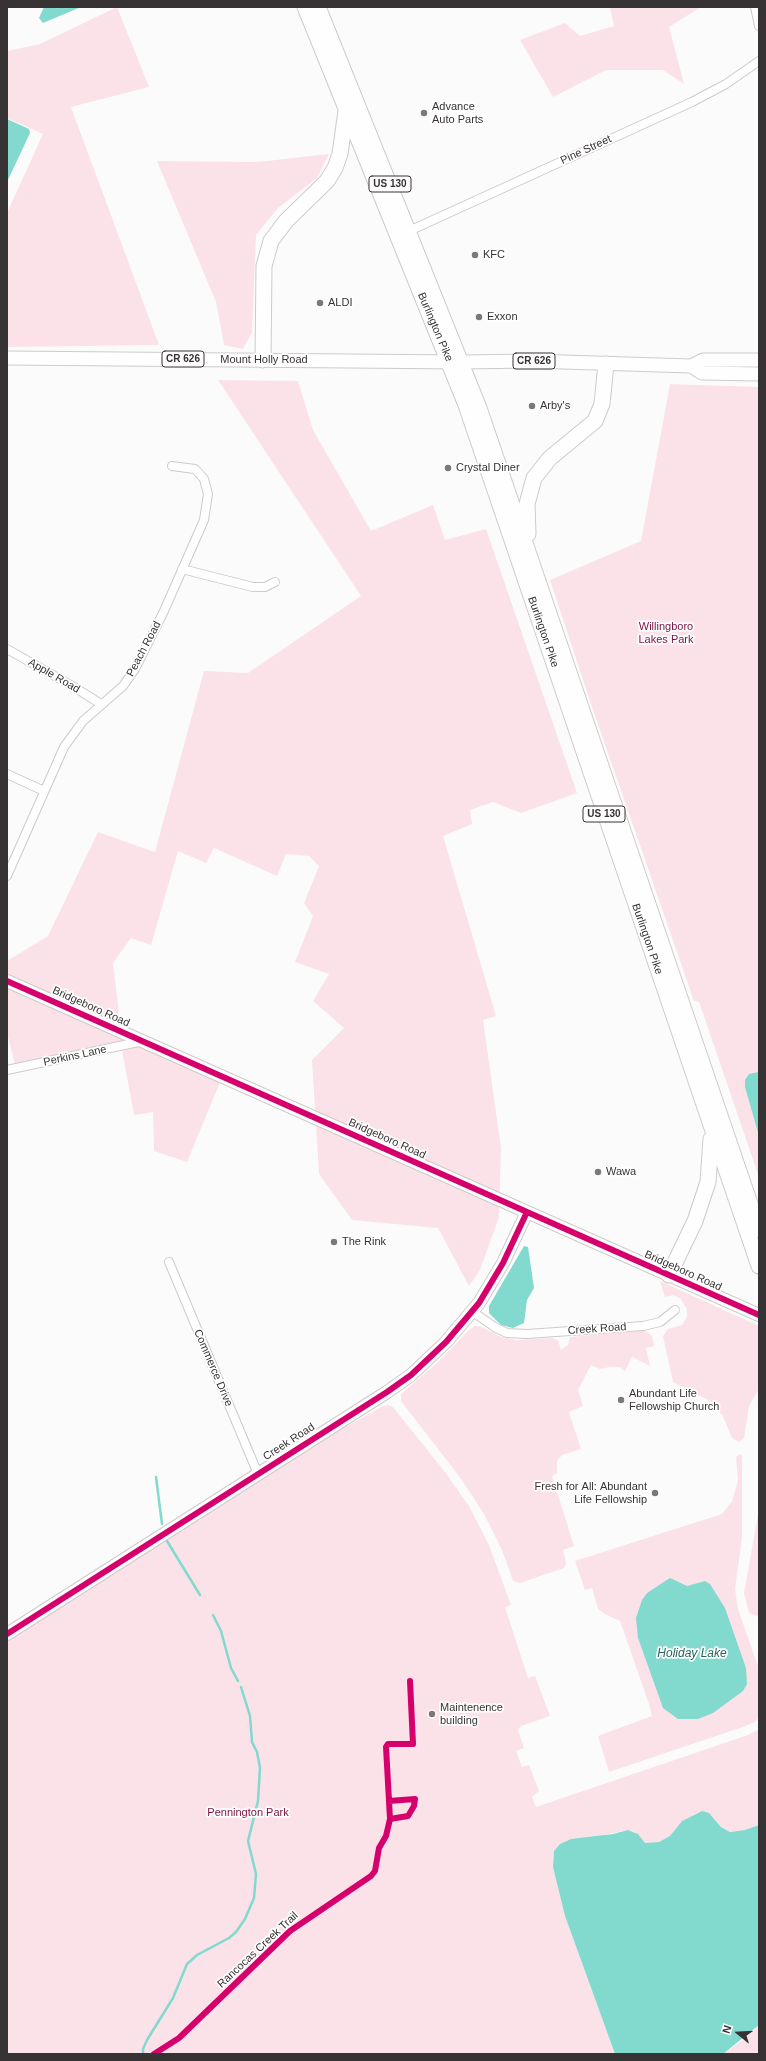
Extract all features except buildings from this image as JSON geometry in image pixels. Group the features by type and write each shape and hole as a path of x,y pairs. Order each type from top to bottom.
{"highway":[{"name":"Burlington Pike","path":"305,7 346,108 456,362 485,460 759,1266"},
{"name":"Burlington Pike","path":"318,7 409,231 456,362 528,551 759,1230"},
{"path":"263,360 264,280 269,247 277,230 327,181 340,154 346,108"},
{"path":"528,551 527,504 534,478 550,458 595,421 602,404 606,364"},
{"path":"669,1275 695,1221 708,1182 711,1168 711,1128"}],"main road":[{"name":"Mount Holly Road","path":"7,358 456,362"},
{"name":"CR 626","path":"456,362 531,361 691,366 703,360 759,360"},
{"name":"CR 626","path":"691,366 702,373 759,374"}],"street":[{"path":"755,7 759,26"},
{"name":"Pine Street","path":"409,231 692,102 726,84 759,61"},
{"name":"Peach Road","path":"7,876 64,747 79,725 122,686 135,669 150,641 204,520 208,494 207,486 200,473 189,467 172,466"},
{"path":"182,569 253,587 265,587 275,582"},
{"name":"Apple Road","path":"7,649 101,704"},
{"path":"7,774 44,791"},
{"name":"Bridgeboro Road","path":"7,981 759,1315"},
{"name":"Perkins Lane","path":"7,1070 143,1041"},
{"name":"Creek Road","path":"7,1634 411,1375 442,1347 473,1312 503,1264 527,1212"},
{"name":"Commerce Drive","path":"168,1262 258,1474"},
{"name":"Creek Road","path":"473,1312 496,1328 507,1333 527,1334 643,1326 660,1322 675,1310"}],"green space":[{"path":"117,7 149,87 71,107 159,345 7,347 7,213 43,134 7,118 7,51 40,44"},
{"path":"610,7 701,7 669,27 684,84 663,70 606,70 553,97 520,40 565,23 580,36 614,26"},
{"path":"329,154 317,178 278,208 256,235 252,332 243,349 224,345 216,302 157,161 258,162"},
{"path":"218,380 298,381 313,430 371,531 433,505 445,540 486,529 577,793 521,813 493,802 470,810 472,824 443,836 496,1016 483,1020 501,1148 499,1217 480,1270 469,1286 438,1228 352,1220 319,1174 312,1060 344,1028 313,1001 329,974 295,962 313,916 304,903 319,866 309,856 286,854 277,876 214,848 206,863 178,851 151,945 131,938 113,963 121,1031 223,1075 187,1162 154,1151 153,1112 134,1115 121,1045 16,1069 7,1033 7,961 48,936 98,832 155,852 204,671 248,673 361,596"},
{"name":"Willingboro Lakes Park","path":"670,384 759,387 759,1177 699,1002 694,1001 592,707 550,580 641,541"},
{"path":"660,1281 759,1326 759,1389 749,1406 744,1438 739,1442 732,1438 723,1416 708,1400 673,1382 663,1336 668,1329 682,1325 687,1317 687,1309 680,1298 673,1295 665,1297"},
{"path":"475,1326 479,1326 502,1337 516,1340 551,1338 558,1340 561,1350 568,1345 570,1337 645,1330 652,1336 654,1346 646,1348 650,1366 632,1357 625,1371 619,1367 600,1369 591,1365 578,1390 583,1406 569,1412 581,1449 562,1455 557,1461 557,1473 552,1476 574,1546 563,1550 566,1563 564,1568 520,1583 513,1581 502,1550 484,1514 462,1480 401,1401 401,1394 437,1363 468,1331"},
{"name":"Pennington Park","path":"388,1405 393,1407 445,1472 469,1506 489,1545 511,1605 505,1607 528,1678 535,1676 550,1716 521,1726 518,1730 524,1748 516,1751 522,1767 529,1765 539,1791 532,1797 536,1807 748,1735 759,1729 759,1825 745,1830 730,1832 721,1827 709,1813 698,1812 680,1823 670,1837 659,1842 645,1843 635,1832 628,1830 560,1844 554,1851 553,1867 565,1916 615,2054 7,2054 7,1634 340,1422 344,1428 381,1407"},
{"path":"740,1454 742,1456 742,1538 735,1589 738,1609 759,1669 759,1717 755,1722 740,1728 609,1772 598,1736 652,1716 620,1621 598,1609 592,1588 585,1590 575,1561 722,1514 732,1501 738,1481 736,1457"},
{"path":"759,1509 759,1615 757,1616 749,1613 744,1593"},
{"path":"759,2025 759,2054 723,2054 744,2039"}],"water":[{"path":"44,7 81,7 43,23 39,18"},
{"path":"7,119 29,129 30,133 7,182"},
{"path":"759,1072 759,1136 745,1087 745,1080 749,1074"},
{"path":"524,1246 528,1247 534,1288 527,1300 524,1323 513,1328 501,1325 489,1313 489,1306"},
{"name":"Holiday Lake","path":"670,1578 687,1586 705,1581 710,1584 725,1608 746,1668 747,1684 743,1691 713,1713 698,1719 678,1719 663,1708 638,1638 636,1618 642,1600 647,1593"},
{"path":"702,1811 709,1813 721,1827 730,1832 745,1830 759,1825 759,2025 723,2054 615,2054 565,1916 553,1867 554,1851 560,1844 571,1839 613,1834 628,1830 638,1834 645,1843 659,1842 670,1836 682,1821"}],"waterway":[{"path":"156,1477 162,1524"},
{"path":"167,1541 200,1595"},
{"path":"213,1615 221,1631 231,1668 238,1681"},
{"path":"143,2054 143,2049 147,2040 173,1998 187,1964 197,1955 229,1938 236,1932 245,1919 254,1898 256,1874 248,1841 258,1801 260,1768 257,1752 252,1742 250,1716 241,1687"}],"cycle path":[{"path":"7,981 759,1315"},
{"path":"7,1634 387,1392 411,1375 446,1342 479,1303 503,1263 527,1212"},
{"name":"Rancocas Creek Trail","path":"154,2054 179,2038 290,1931 371,1876 375,1871 379,1848 386,1836 390,1819 386,1747 388,1744 413,1744 410,1681"},
{"path":"389,1801 415,1799 414,1806 408,1816 390,1819"}],"place":[{"name":"Advance Auto Parts","path":"424,113"},
{"name":"KFC","path":"475,255"},
{"name":"ALDI","path":"320,303"},
{"name":"Exxon","path":"479,317"},
{"name":"Arby's","path":"532,406"},
{"name":"Crystal Diner","path":"448,468"},
{"name":"Wawa","path":"598,1172"},
{"name":"The Rink","path":"334,1242"},
{"name":"Abundant Life Fellowship Church","path":"621,1400"},
{"name":"Fresh for All: Abundant Life Fellowship","path":"655,1493"},
{"name":"Maintenence building","path":"432,1714"}]}
